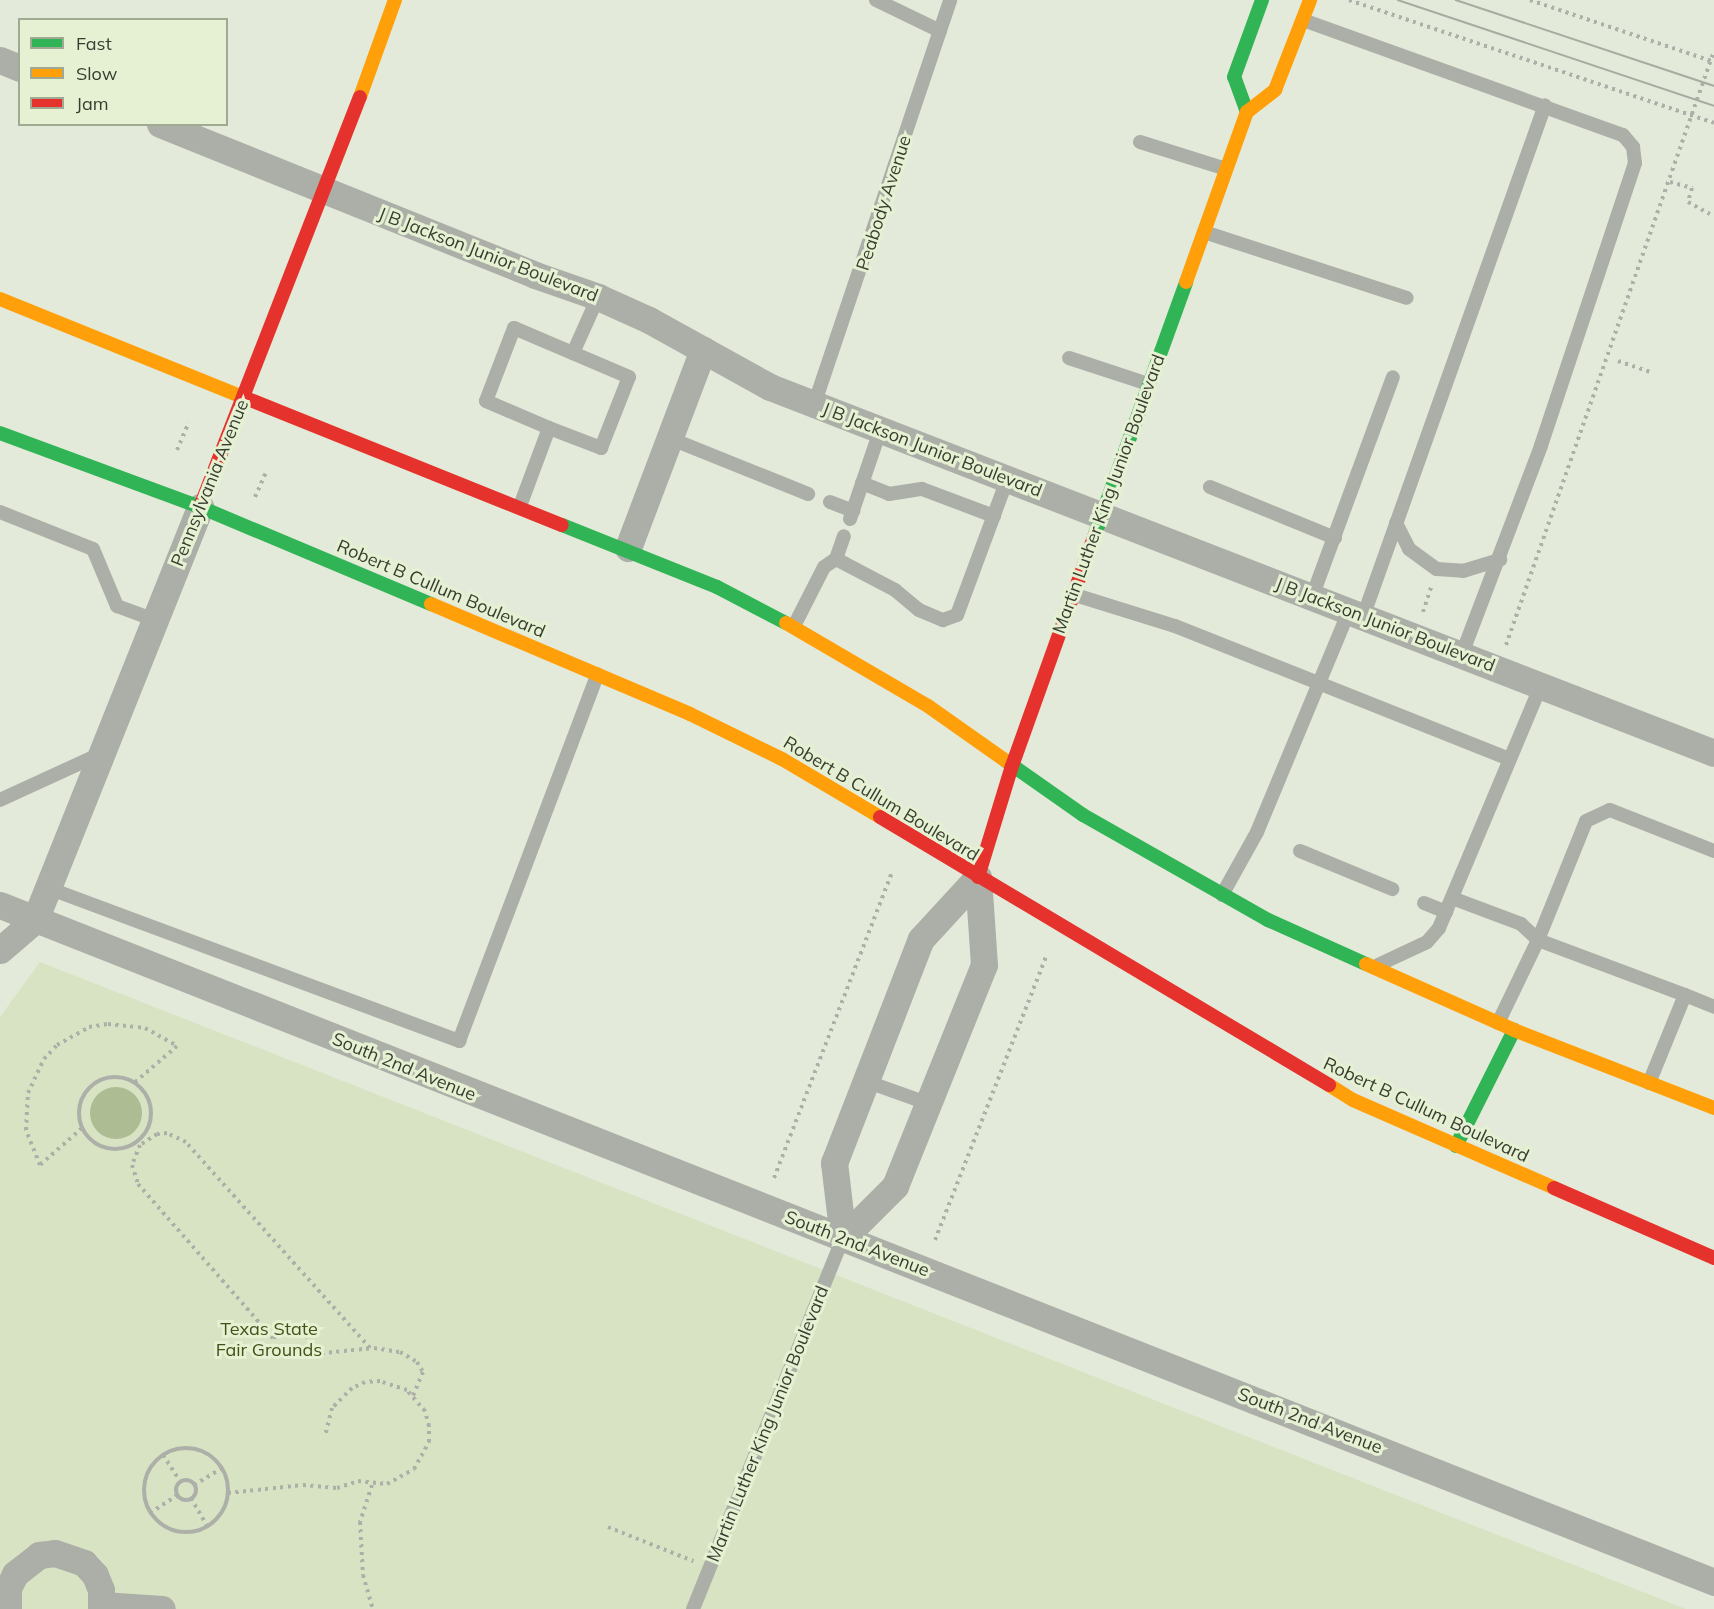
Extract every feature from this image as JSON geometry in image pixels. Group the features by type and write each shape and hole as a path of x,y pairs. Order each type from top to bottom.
{"main road":[{"name":"Pennsylvania Avenue","path":"200,507 326,192 395,0"},
{"path":"1255,2 1234,77 1247,112 1275,90 1310,0"},
{"name":"Martin Luther King Junior Boulevard","path":"978,877 1012,766 1072,594 1247,112"},
{"path":"0,299 244,398 628,548 794,626 928,706 1083,815 1222,895 1498,1023 1714,1108"},
{"name":"Robert B Cullum Boulevard","path":"0,433 200,507 598,674 782,759 1294,1068 1353,1100 1714,1258"},
{"path":"1456,1146 1515,1030"}],"street":[{"path":"0,60 18,67"},
{"name":"J B Jackson Junior Boulevard","path":"165,126 326,192 598,297 770,387 814,405 1714,753"},
{"path":"628,548 703,350"},
{"name":"Pennsylvania Avenue","path":"0,950 35,920 200,507"},
{"name":"Martin Luther King Junior Boulevard","path":"843,1238 834,1163 921,939 978,877"},
{"name":"Martin Luther King Junior Boulevard","path":"843,1238 896,1186 984,965 978,877"},
{"name":"South 2nd Avenue","path":"0,905 1714,1582"},
{"path":"6,1607 7,1571 39,1555 70,1555 95,1575 102,1607 162,1609"}],"lane":[{"path":"876,0 940,31"},
{"name":"Peabody Avenue","path":"814,405 950,0"},
{"path":"1303,20 1545,105 1623,135 1633,147 1635,163 1500,560 1462,654"},
{"path":"1222,895 1257,831 1319,682 1356,614 1396,523 1545,105"},
{"path":"1140,141 1227,170"},
{"path":"1203,232 1407,298"},
{"path":"573,353 598,297"},
{"path":"514,328 630,377 601,448 549,428 486,401 514,328"},
{"path":"1069,358 1148,384"},
{"path":"1312,597 1393,377"},
{"path":"520,506 549,428"},
{"path":"830,502 851,515 880,431"},
{"path":"669,438 808,494"},
{"path":"836,559 943,620 957,615 1007,480"},
{"path":"862,483 889,495 922,489 994,516"},
{"path":"1210,488 1335,538"},
{"path":"0,512 93,549 117,606 155,620"},
{"path":"1396,523 1409,549 1437,569 1463,571 1500,560"},
{"path":"794,626 824,567 836,559 844,536"},
{"path":"1072,594 1175,626 1509,759"},
{"path":"48,888 459,1041 598,674"},
{"path":"1373,967 1427,942 1440,928 1541,685"},
{"path":"0,800 102,753"},
{"path":"1498,1023 1538,940 1586,821 1610,810 1714,851"},
{"path":"1300,850 1392,889"},
{"path":"1452,898 1521,924 1538,940 1714,1006"},
{"path":"1424,903 1446,912"},
{"path":"1649,1083 1685,995"},
{"path":"866,1082 930,1104"},
{"name":"Martin Luther King Junior Boulevard","path":"693,1609 843,1238"}],"path":[{"path":"1349,0 1714,123"},
{"path":"1530,0 1712,61"},
{"path":"1506,646 1714,51"},
{"path":"1670,182 1692,188 1688,202 1710,214"},
{"path":"1618,361 1652,373"},
{"path":"177,450 189,422"},
{"path":"255,497 266,472"},
{"path":"774,1178 892,872"},
{"path":"935,1240 1047,954"},
{"path":"82,1128 40,1165 26,1130 28,1093 44,1059 57,1045 89,1027 117,1024 145,1028 177,1046 134,1083"},
{"path":"370,1348 186,1142 167,1134 142,1140 129,1147 106,1148 95,1144 82,1128 81,1102 94,1083 117,1077 134,1083 147,1095 152,1114 142,1140 132,1165 138,1184 273,1338 286,1331 300,1331 311,1340 314,1354 370,1348 400,1352 417,1362 423,1372 413,1396"},
{"path":"228,1493 303,1485 337,1488 358,1481 372,1485 402,1479 423,1457 429,1426 425,1411 413,1396 394,1384 380,1381 352,1388 332,1408 325,1436"},
{"path":"189,1448 213,1458 222,1468 228,1493 225,1506 208,1527 183,1533 170,1530 150,1513 145,1501 145,1481 153,1463 163,1455 189,1448"},
{"path":"163,1455 181,1483 194,1485 222,1468"},
{"path":"178,1495 177,1485 181,1483"},
{"path":"194,1485 191,1498 208,1527"},
{"path":"372,1485 360,1522 363,1575 373,1609"},
{"path":"150,1513 178,1495 191,1498"},
{"path":"608,1527 709,1568"}],"green space":[{"name":"Texas State Fair Grounds","path":"40,962 1686,1609 0,1609 0,1017"}],"shaded area":[{"path":"111,1087 121,1087 130,1091 138,1099 142,1113 138,1127 130,1135 121,1139 111,1139 102,1135 94,1127 90,1118 90,1108 94,1099 102,1091"}],"tram line":[{"path":"1398,0 1714,106"},
{"path":"1456,0 1714,86"}],"traffic: fast":[{"path":"1247,112 1234,77 1262,0"},
{"path":"1095,534 1186,282"},
{"path":"0,433 200,507 431,604"},
{"path":"562,525 717,587 786,623"},
{"path":"1006,761 1083,815 1268,920 1366,964"},
{"path":"1456,1146 1514,1030"}],"traffic: slow":[{"path":"360,97 395,0"},
{"path":"1186,282 1247,112 1275,90 1310,0"},
{"path":"0,299 248,399"},
{"path":"431,604 690,714 782,759 880,817"},
{"path":"786,623 928,706 1006,761"},
{"path":"1366,964 1514,1030 1714,1108"},
{"path":"1329,1085 1353,1100 1554,1188"}],"traffic: jam":[{"path":"200,507 360,97"},
{"path":"248,399 562,525"},
{"path":"978,877 1012,766 1095,534"},
{"path":"880,817 1329,1085"},
{"path":"1554,1188 1714,1258"}]}
